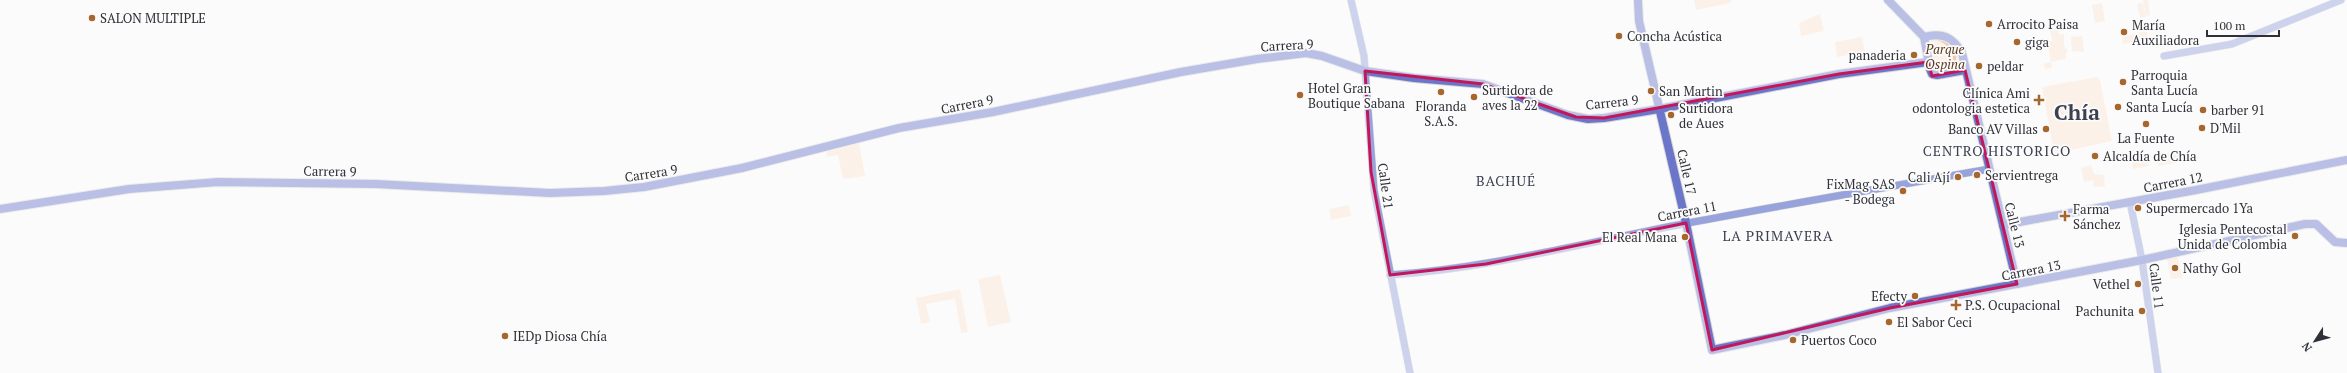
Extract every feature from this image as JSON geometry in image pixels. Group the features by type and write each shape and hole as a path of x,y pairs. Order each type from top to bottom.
{"main road":[{"name":"Calle 17","path":"1638,0 1639,21 1686,223 1712,350"},
{"path":"1888,0 1924,37 1928,62 1932,74 1938,75 1965,70"},
{"name":"Calle 13","path":"1924,37 1940,35 1953,40 1962,53 2017,284"},
{"name":"Carrera 9","path":"0,209 129,189 218,182 376,184 538,192 614,191 652,186 742,168 899,128 992,112 1127,82 1257,59 1315,54 1365,71 1414,78 1483,84 1582,118 1604,118 1839,74 1928,62"},
{"name":"Carrera 12","path":"2003,225 2347,160"},
{"name":"Carrera 13","path":"1712,350 1785,335 1890,308 2142,260 2305,224 2316,224 2335,242 2347,243"}],"street":[{"name":"Calle 21","path":"1351,0 1364,56 1371,172 1410,373"},
{"path":"2164,56 2232,44 2340,0"},
{"name":"Carrera 11","path":"1390,275 1486,264 1558,251 1686,223 1989,169"},
{"name":"Calle 11","path":"2130,202 2142,260 2158,373"}],"highlighted area":[{"path":"1928,62 1932,76 1965,70 2017,284 1890,308 1712,350 1686,223 1486,264 1390,275 1371,172 1365,71 1483,84 1576,117 1604,118 1839,74"}],"green space":[{"path":"1694,0 1731,0 1731,3 1696,10"},
{"path":"2143,0 2148,0 2150,15 2146,16"},
{"path":"2102,3 2105,21 2095,23 2092,5"},
{"path":"2143,3 2146,17 2140,18 2137,4"},
{"path":"1820,14 1824,31 1801,36 1799,23"},
{"path":"2058,27 2059,34 2064,34 2064,46 2068,51 2066,53 2066,59 2051,62 2047,41 2052,41 2050,30 2056,30"},
{"path":"2147,31 2148,40 2137,42 2135,33"},
{"path":"2134,34 2136,41 2123,44 2122,37"},
{"name":"Parque Ospina","path":"1933,35 1957,46 1963,69 1934,74 1926,37"},
{"path":"2082,36 2084,52 2072,51 2071,37"},
{"path":"1862,37 1866,57 1859,53 1837,57 1835,42"},
{"path":"2051,62 2052,68 2045,69 2044,64"},
{"path":"2097,77 2100,80 2112,141 2057,153 2054,152 2042,87"},
{"path":"859,143 865,176 843,179 838,155 827,157 826,152"},
{"path":"2178,151 2180,162 2158,166 2156,155"},
{"path":"2147,157 2149,166 2133,169 2131,160"},
{"path":"2091,165 2094,174 2104,175 2105,186 2094,187 2093,180 2084,182 2081,168"},
{"path":"1349,205 1351,216 1331,220 1329,209"},
{"name":"Nathy Gol","path":"2178,257 2182,278 2171,279 2167,259"},
{"path":"1000,275 1011,322 988,327 978,279"},
{"path":"960,289 968,332 961,333 955,299 926,304 930,322 921,324 916,298"}],"shaded area":[{"path":"1937,40 1947,42 1954,48 1956,52 1956,62 1953,67 1953,58 1950,50 1945,44"}],"place":[{"name":"SALON MULTIPLE","path":"92,18"},
{"name":"Arrocito Paisa","path":"1989,24"},
{"name":"María Auxiliadora","path":"2124,32"},
{"name":"Concha Acústica","path":"1619,36"},
{"name":"giga","path":"2017,42"},
{"name":"panaderia","path":"1914,55"},
{"name":"peldar","path":"1979,66"},
{"name":"Parroquia Santa Lucía","path":"2123,82"},
{"name":"San Martin","path":"1651,91"},
{"name":"Floranda S.A.S.","path":"1441,92"},
{"name":"Hotel Gran Boutique Sabana","path":"1300,95"},
{"name":"Surtidora de aves la 22","path":"1474,97"},
{"name":"Clínica Ami odontologia estetica","path":"2039,100"},
{"name":"Santa Lucía","path":"2118,107"},
{"name":"barber 91","path":"2203,110"},
{"name":"Surtidora de Aues","path":"1671,115"},
{"name":"La Fuente","path":"2146,124"},
{"name":"D'Mil","path":"2202,128"},
{"name":"Banco AV Villas","path":"2046,129"},
{"name":"Alcaldía de Chía","path":"2095,156"},
{"name":"Servientrega","path":"1977,175"},
{"name":"Cali Ají","path":"1958,177"},
{"name":"FixMag SAS - Bodega","path":"1903,191"},
{"name":"Supermercado 1Ya","path":"2138,208"},
{"name":"Farma Sánchez","path":"2065,216"},
{"name":"Iglesia Pentecostal Unida de Colombia","path":"2295,236"},
{"name":"El Real Mana","path":"1685,237"},
{"name":"Nathy Gol","path":"2175,268"},
{"name":"Vethel","path":"2138,284"},
{"name":"Efecty","path":"1915,296"},
{"name":"P.S. Ocupacional","path":"1956,305"},
{"name":"Pachunita","path":"2142,311"},
{"name":"El Sabor Ceci","path":"1889,322"},
{"name":"IEDp Diosa Chía","path":"505,336"},
{"name":"Puertos Coco","path":"1793,340"}],"district":[{"name":"Chía","path":"2077,112"},
{"name":"CENTRO HISTORICO","path":"1997,150"},
{"name":"BACHUÉ","path":"1506,180"},
{"name":"LA PRIMAVERA","path":"1778,235"}]}
